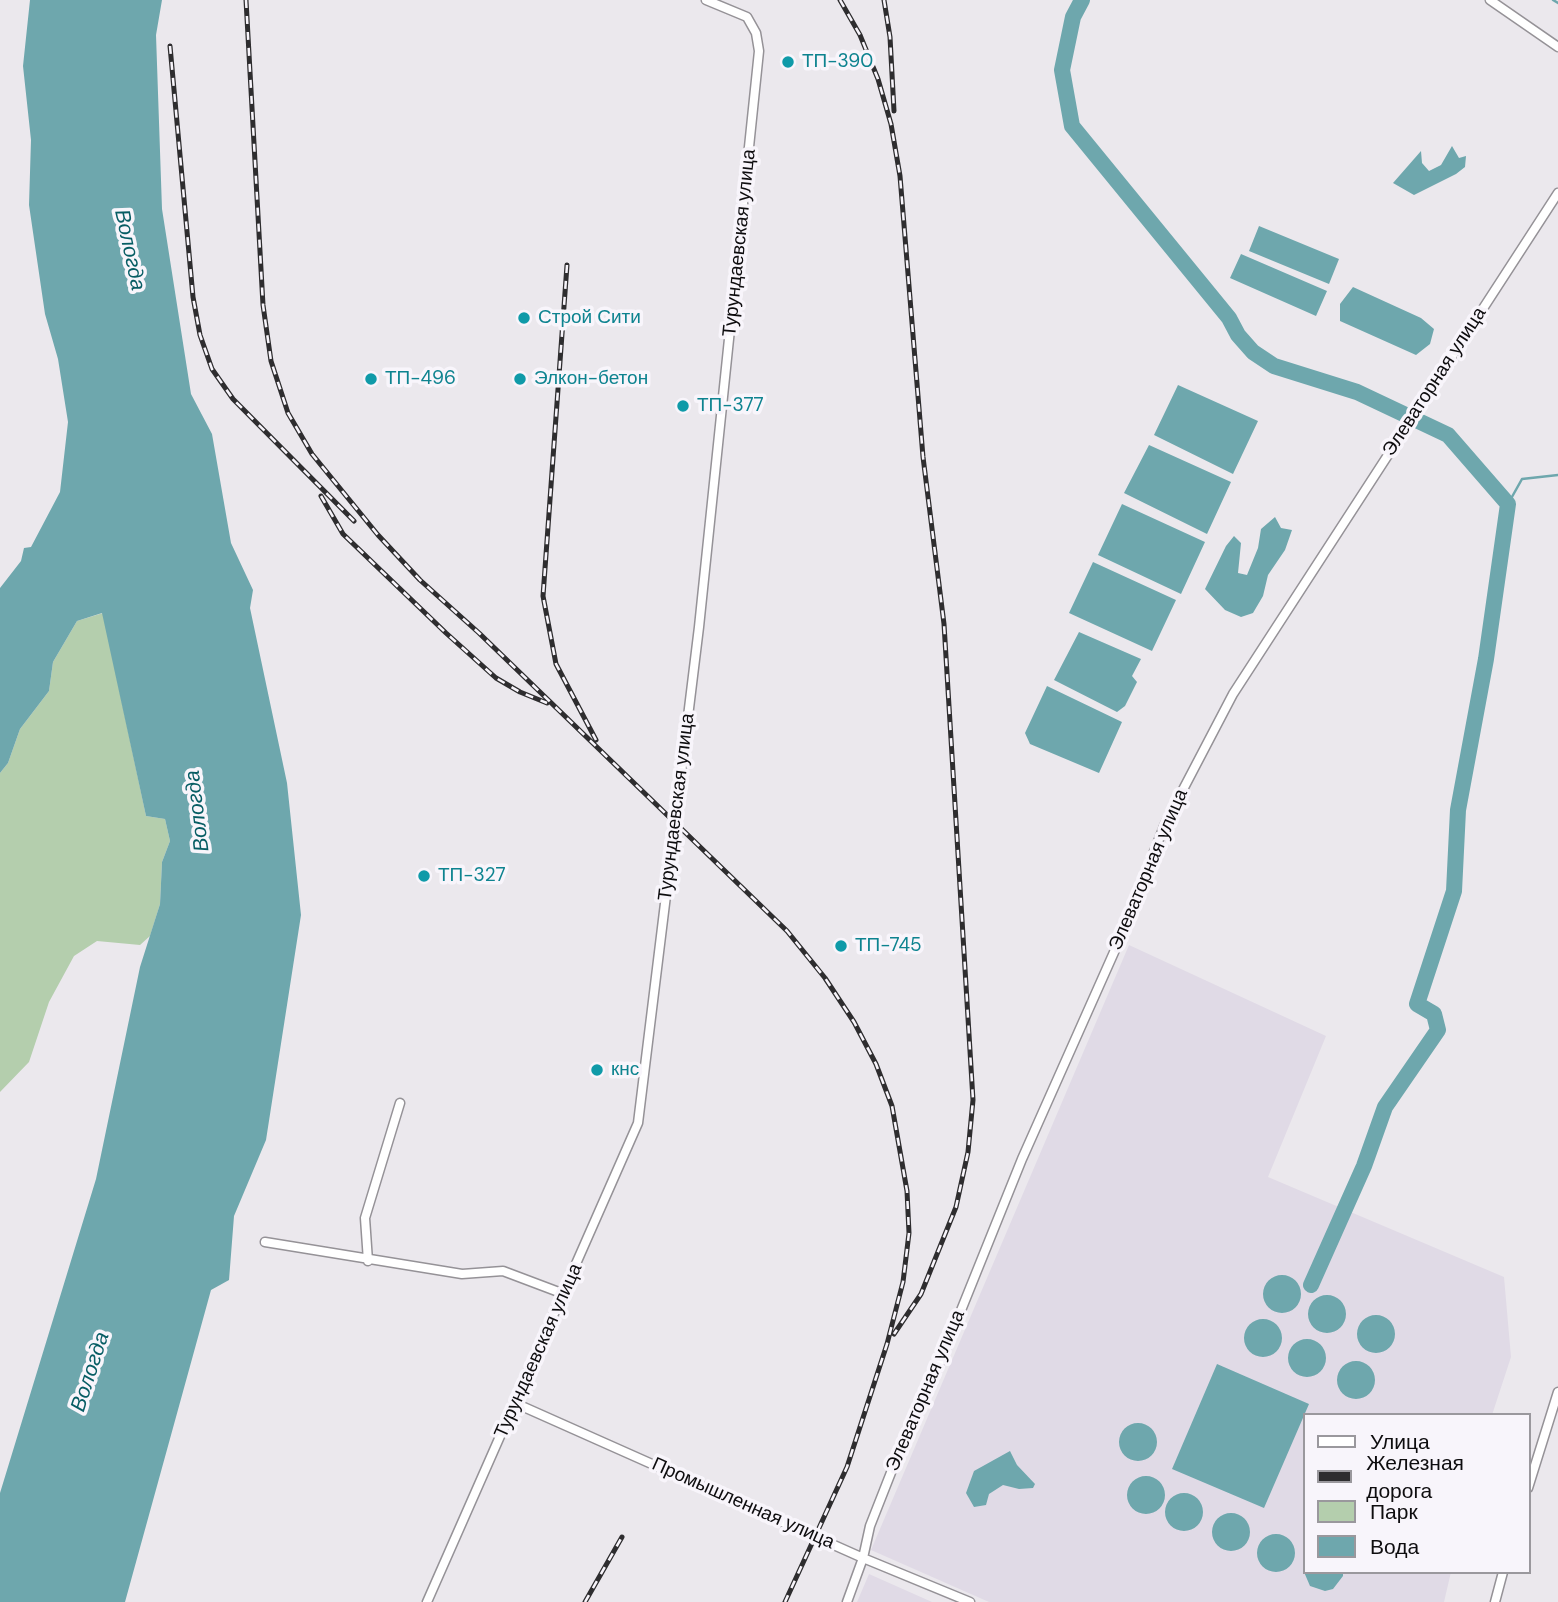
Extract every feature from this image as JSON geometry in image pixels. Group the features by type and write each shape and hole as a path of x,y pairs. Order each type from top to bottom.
{"street":[{"name":"Турундаевская улица","path":"428,1602 638,1123 699,627 759,51 756,33 747,16 706,0"},
{"path":"1490,0 1558,47"},
{"name":"Элеваторная улица","path":"847,1602 863,1558 870,1526 903,1442 935,1375 1022,1159 1115,950 1165,824 1233,694 1558,193"},
{"path":"368,1261 365,1218 400,1103"},
{"path":"265,1242 368,1261 462,1274 503,1271 564,1294"},
{"path":"1530,1482 1558,1392"},
{"name":"Промышленная улица","path":"517,1404 863,1558 970,1602"},
{"path":"1495,1602 1502,1574"}],"shaded area":[{"path":"1129,945 1326,1036 1268,1177 1504,1277 1511,1357 1493,1413 1302,1413 1302,1574 1451,1574 1444,1602 989,1602 871,1550"},
{"path":"869,1574 932,1602 857,1602"}],"green space":[{"path":"103,613 146,816 165,819 170,841 162,862 160,904 150,936 140,945 97,941 74,956 49,1002 29,1062 0,1092 0,773 8,763 20,729 49,691 53,662 77,621"}],"water":[{"name":"Вологда","path":"30,0 162,0 156,35 162,209 191,394 212,434 231,543 253,590 250,608 287,783 301,915 266,1140 234,1216 229,1280 211,1290 125,1602 0,1602 0,1493 96,1179 140,967 160,904 162,862 170,841 165,819 146,816 102,613 77,621 53,662 49,691 20,729 8,763 0,773 0,588 21,561 24,548 31,547 60,492 68,422 58,359 45,314 29,205 31,140 23,66"},
{"path":"1452,146 1459,158 1466,156 1465,167 1456,174 1414,195 1393,183 1421,151 1422,163 1429,171 1441,165"},
{"path":"1259,226 1339,259 1329,284 1249,251"},
{"path":"1241,254 1327,291 1316,316 1230,278"},
{"path":"1353,287 1421,318 1434,329 1430,344 1416,355 1340,321 1340,304"},
{"path":"1178,385 1258,421 1233,474 1154,435"},
{"path":"1149,445 1231,482 1207,534 1124,493"},
{"path":"1122,504 1205,542 1181,594 1098,555"},
{"path":"1275,517 1281,528 1292,530 1285,550 1268,575 1263,596 1253,613 1241,617 1225,610 1205,589 1226,546 1234,536 1241,543 1238,573 1247,575 1258,548 1261,529"},
{"path":"1093,562 1176,600 1152,651 1069,613"},
{"path":"1079,632 1141,659 1132,676 1137,682 1125,706 1117,712 1054,680"},
{"path":"1047,686 1122,722 1099,773 1030,744 1025,733"},
{"path":"1282,1275 1296,1280 1301,1294 1296,1308 1282,1313 1268,1308 1263,1294 1268,1280"},
{"path":"1327,1295 1341,1300 1346,1314 1341,1328 1327,1333 1313,1328 1308,1314 1313,1300"},
{"path":"1376,1315 1390,1320 1395,1334 1390,1348 1376,1353 1362,1348 1357,1334 1362,1320"},
{"path":"1263,1319 1277,1324 1282,1338 1277,1352 1263,1357 1249,1352 1244,1338 1249,1324"},
{"path":"1307,1339 1321,1344 1326,1358 1321,1372 1307,1377 1293,1372 1288,1358 1293,1344"},
{"path":"1356,1361 1370,1366 1375,1380 1370,1394 1356,1399 1342,1394 1337,1380 1342,1366"},
{"path":"1217,1364 1309,1404 1305,1413 1302,1413 1302,1420 1264,1508 1172,1469"},
{"path":"1138,1423 1152,1428 1157,1442 1152,1456 1138,1461 1124,1456 1119,1442 1124,1428"},
{"path":"1010,1451 1017,1465 1035,1484 1033,1488 1019,1489 1003,1485 989,1494 986,1505 974,1507 966,1493 974,1471"},
{"path":"1146,1476 1160,1481 1165,1495 1160,1509 1146,1514 1132,1509 1127,1495 1132,1481"},
{"path":"1184,1493 1198,1498 1203,1512 1198,1526 1184,1531 1170,1526 1165,1512 1170,1498"},
{"path":"1231,1513 1245,1518 1250,1532 1245,1546 1231,1551 1217,1546 1212,1532 1217,1518"},
{"path":"1276,1534 1290,1539 1295,1553 1290,1567 1276,1572 1262,1567 1257,1553 1262,1539"},
{"path":"1305,1574 1343,1574 1333,1589 1325,1591 1310,1586"}],"waterway":[{"path":"1082,0 1073,17 1062,70 1072,126 1229,318 1238,335 1253,352 1274,366 1357,392 1448,435 1508,504 1486,659 1458,810 1454,891 1417,1004 1434,1014 1438,1030 1385,1107 1364,1166 1311,1285"},
{"path":"1553,0 1558,3"},
{"path":"1508,504 1522,479 1558,475"}],"railway":[{"path":"246,0 263,305 271,361 288,413 312,454 378,535 420,580 479,633 787,931 825,978 854,1022 876,1064 892,1106 907,1191 909,1233 903,1282 887,1344 847,1467 785,1602"},
{"path":"840,0 860,35 878,79 891,124 900,176 923,457 944,624 973,1100 968,1152 956,1207 921,1294 894,1334"},
{"path":"884,0 890,37 894,111"},
{"path":"170,46 193,297 200,335 212,369 233,399 354,521"},
{"path":"567,265 543,596 556,664 596,740"},
{"path":"321,496 343,534 446,633 496,678 547,703"},
{"path":"585,1602 622,1537"}],"place":[{"name":"ТП-390","path":"788,62"},
{"name":"Строй Сити","path":"524,318"},
{"name":"ТП-496","path":"371,379"},
{"name":"Элкон-бетон","path":"520,379"},
{"name":"ТП-377","path":"683,406"},
{"name":"ТП-327","path":"424,876"},
{"name":"ТП-745","path":"841,946"},
{"name":"кнс","path":"597,1070"}]}
